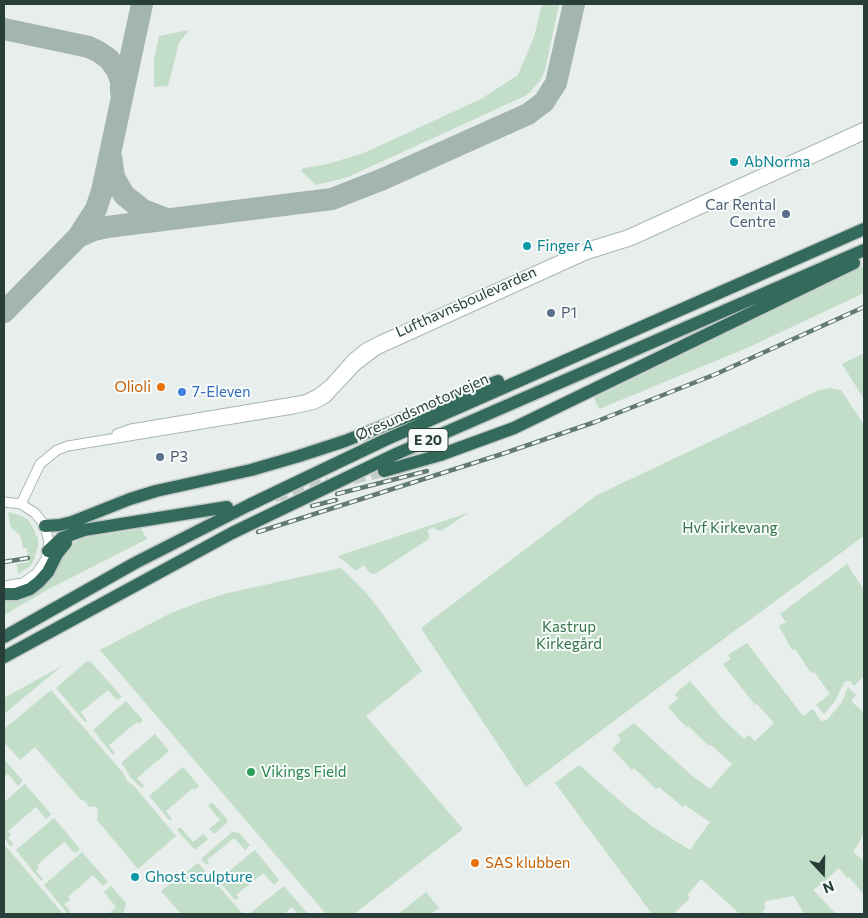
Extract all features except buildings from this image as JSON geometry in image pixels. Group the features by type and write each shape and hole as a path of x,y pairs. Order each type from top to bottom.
{"highway":[{"name":"Øresundsmotorvejen","path":"4,637 135,563 249,505 385,440 864,229"},
{"name":"E 20","path":"4,657 232,533 396,454 864,250"},
{"path":"384,471 440,455 514,428 864,258"},
{"path":"45,526 72,522 156,491 252,470 299,456 362,434 500,380 571,358"},
{"path":"48,550 62,538 84,530 227,507"},
{"path":"4,594 16,594 30,589 39,582 48,572 57,554 72,535"}],"street":[{"name":"Lufthavnsboulevarden","path":"96,442 131,428 306,400 330,384 352,359 364,349 379,341 591,246 627,235 864,127"},
{"name":"Lufthavnsboulevarden","path":"21,504 40,464 48,456 68,446 315,404 326,398 357,365 377,350 586,255 633,240 864,135"},
{"path":"4,502 21,504 35,512 48,534 48,550 42,567 30,579 14,586 4,586"}],"green space":[{"path":"542,4 559,4 545,70 540,81 527,95 348,177 316,185 301,171 303,168 324,165 364,153 481,99 518,75 534,37"},
{"path":"189,30 179,43 168,86 154,87 154,59 159,36"},
{"path":"864,266 864,293 747,348 599,409 594,398"},
{"path":"864,353 864,399 842,364"},
{"path":"829,388 841,390 864,425 864,536 526,787 421,628 597,495 817,391"},
{"path":"8,512 28,520 38,539 34,560 30,566 18,574 17,564 29,562 27,548 23,548 20,535 11,528"},
{"path":"468,513 441,531 433,527 427,531 429,539 375,574 370,573 364,565 356,571 338,556"},
{"path":"141,529 147,539 47,590 4,615 4,600 41,588 49,580 70,546 77,541 82,538"},
{"path":"847,564 864,590 864,676 854,686 850,681 845,681 835,701 824,714 816,705 830,694 814,672 811,673 795,649 792,650 779,626 786,622 780,614"},
{"path":"341,568 367,594 422,671 366,716 463,829 354,914 326,914 100,650 171,613 205,600 228,593"},
{"path":"747,643 803,716 813,709 821,721 827,720 842,702 848,687 856,695 851,701 864,713 864,834 853,852 864,861 864,895 839,868 813,890 836,914 804,914 794,896 765,901 763,914 740,914 701,879 687,895 690,898 673,914 652,914 555,783 579,765 653,827 690,850 710,822 685,805 683,807 659,787 656,789 634,768 632,770 612,749 621,740 618,735 634,723 691,775 710,789 732,764 688,726 687,728 668,707 678,699 675,694 690,681 723,719 744,739 749,735 755,741 774,723 757,704 755,705 723,664 731,659 728,655"},
{"path":"90,661 122,697 117,700 108,690 81,712 87,721 85,722 56,688 86,662"},
{"path":"62,666 4,714 4,698"},
{"path":"51,690 176,836 138,869 97,820 98,809 95,806 89,807 85,801 81,800 35,747 20,760 4,742 4,729"},
{"path":"126,701 143,720 139,724 137,722 109,745 115,754 113,755 93,730"},
{"path":"155,734 169,751 137,778 144,786 142,788 130,777 121,763"},
{"path":"4,759 23,781 18,786 8,774 4,777"},
{"path":"183,767 199,786 194,790 193,788 166,811 172,819 170,821 149,796"},
{"path":"25,784 51,814 46,819 36,807 8,831 11,835 8,838 14,845 10,846 4,838 4,802"},
{"path":"212,802 227,819 227,823 214,834 209,829 220,820 208,806"},
{"path":"54,818 80,849 75,853 64,842 37,865 39,868 36,871 43,879 41,881 16,850"},
{"path":"180,827 193,842 203,834 208,839 195,850 177,830"},
{"path":"232,832 239,833 250,845 245,850 234,838 207,860 209,863 206,865 201,859"},
{"path":"4,844 63,914 4,914"},
{"path":"255,850 279,880 274,885 263,873 236,895 239,898 235,900 218,880"},
{"path":"82,852 108,882 103,886 93,875 68,897 70,900 64,904 71,912 68,914 44,885"},
{"path":"198,863 243,914 181,914 161,891"},
{"path":"111,886 126,903 121,914 109,914 116,907 104,892"},
{"path":"284,886 308,914 298,914 292,907 284,914 249,914"},
{"path":"426,892 439,908 430,914 398,914"}],"taxiway":[{"path":"4,312 78,237 96,209 102,191 142,4"},
{"path":"78,237 107,227 332,199 383,179 528,114 544,102 556,83 574,4"},
{"path":"4,29 89,47 99,52 109,59 117,70 121,81 121,92"},
{"path":"111,157 114,177 124,195 143,210 167,219"}],"tunnel":[{"path":"353,478 384,471"},
{"path":"275,496 329,483"}],"railway":[{"path":"258,532 502,454 595,422 716,374 864,307"},
{"path":"337,494 427,471"},
{"path":"312,506 336,500"},
{"path":"4,562 28,558"}],"place":[{"name":"AbNorma","path":"734,162"},
{"name":"Car Rental Centre","path":"786,214"},
{"name":"Finger A","path":"527,246"},
{"name":"P1","path":"551,313"},
{"name":"Olioli","path":"161,387"},
{"name":"7-Eleven","path":"182,392"},
{"name":"P3","path":"160,457"},
{"name":"Vikings Field","path":"251,772"},
{"name":"SAS klubben","path":"475,863"},
{"name":"Ghost sculpture","path":"135,877"}],"park label":[{"name":"Hvf Kirkevang","path":"730,528"},
{"name":"Kastrup Kirkegård","path":"569,636"}]}
